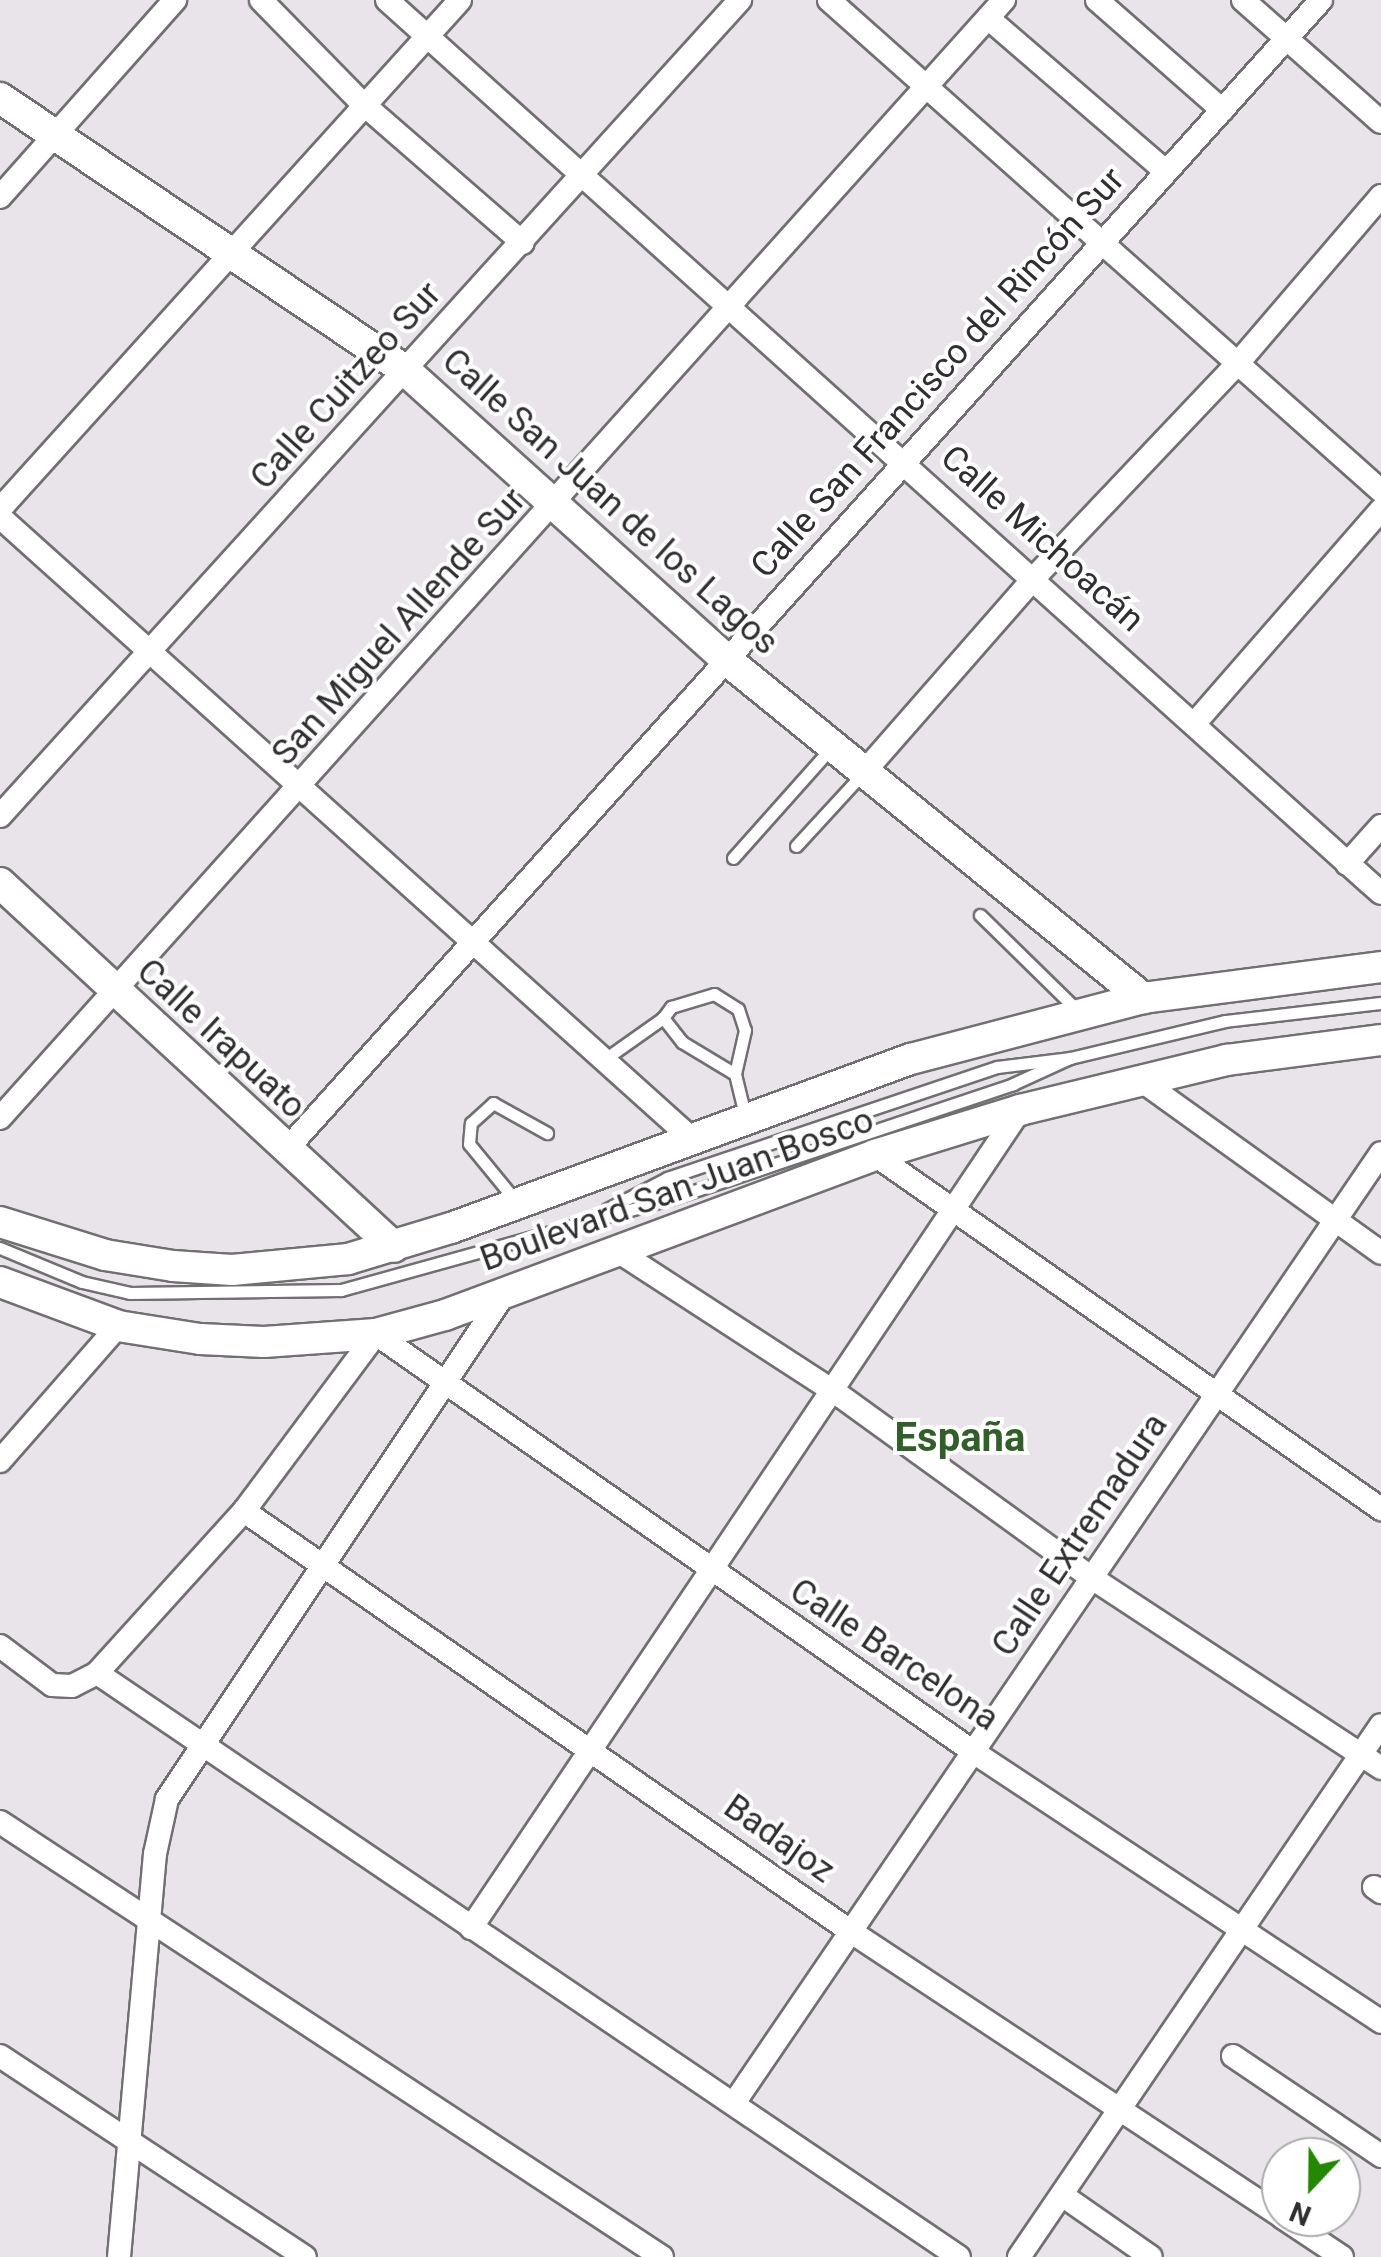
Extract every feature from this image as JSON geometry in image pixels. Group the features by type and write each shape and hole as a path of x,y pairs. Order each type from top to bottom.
{"street":[{"path":"0,197 176,0"},
{"path":"261,0 362,103 523,243"},
{"name":"Calle Michoacán","path":"387,0 1381,893"},
{"path":"0,509 362,103 460,0"},
{"name":"Calle Cuitzeo Sur","path":"0,816 407,372 740,0"},
{"path":"829,0 924,89 1381,491"},
{"path":"1097,0 1222,110"},
{"path":"1243,0 1381,122"},
{"name":"Calle San Francisco del Rincón Sur","path":"286,1150 1321,0"},
{"path":"996,9 1165,171"},
{"name":"San Miguel Allende Sur","path":"0,1118 555,506 996,9"},
{"name":"Calle San Juan de los Lagos","path":"0,98 232,250 407,372 728,661 1143,998"},
{"path":"864,771 1034,579 1238,364 1381,196"},
{"path":"1195,723 1381,510"},
{"path":"0,516 304,784 692,1139"},
{"path":"1348,864 1381,826"},
{"name":"Calle Irapuato","path":"0,883 394,1247"},
{"name":"Boulevard San Juan Bosco","path":"0,1222 105,1255 173,1266 302,1265 394,1247 912,1059 1143,998 1381,966"},
{"name":"Boulevard San Juan Bosco","path":"0,1282 118,1326 264,1342 376,1334 506,1293 876,1155 1020,1110 1279,1051 1381,1040"},
{"path":"1142,1081 1381,1254"},
{"path":"470,1928 835,1392 1020,1110"},
{"name":"Calle Extremadura","path":"734,2103 1381,1153"},
{"path":"876,1155 954,1215 1215,1398 1381,1509"},
{"path":"616,1250 835,1392 1092,1578 1371,1761"},
{"path":"119,2257 158,1824 201,1742 328,1564 506,1293"},
{"path":"0,1461 118,1326"},
{"path":"0,1646 52,1685 72,1686 97,1673 244,1511 376,1334"},
{"name":"Calle Barcelona","path":"376,1334 712,1574 975,1754 1381,2022"},
{"name":"Badajoz","path":"244,1511 328,1564 850,1931 1261,2202"},
{"path":"97,1673 959,2257"},
{"path":"1019,2257 1242,1929 1371,1761 1381,1725"},
{"path":"0,1822 151,1917 662,2257"},
{"path":"0,2056 306,2257"},
{"path":"1233,2056 1381,2156"},
{"path":"1062,2195 1151,2257"},
{"name":"Badajoz","path":"1313,2237 1342,2257"}],"lane":[{"path":"734,858 833,745"},
{"path":"796,846 864,771"},
{"path":"980,915 1080,1013"},
{"path":"605,1059 694,995 730,1002 745,1030 735,1074 746,1120"},
{"path":"599,1214 667,1178 920,1088 997,1067 1070,1058 1224,1021 1381,1003"},
{"path":"663,1018 688,1047 735,1074"},
{"path":"0,1248 82,1282 130,1293 302,1292 404,1277 599,1214 712,1185 1013,1084 1070,1058"},
{"path":"518,1203 469,1144 471,1123 493,1103 547,1133"}],"district":[{"name":"España","path":"960,1438"}]}
